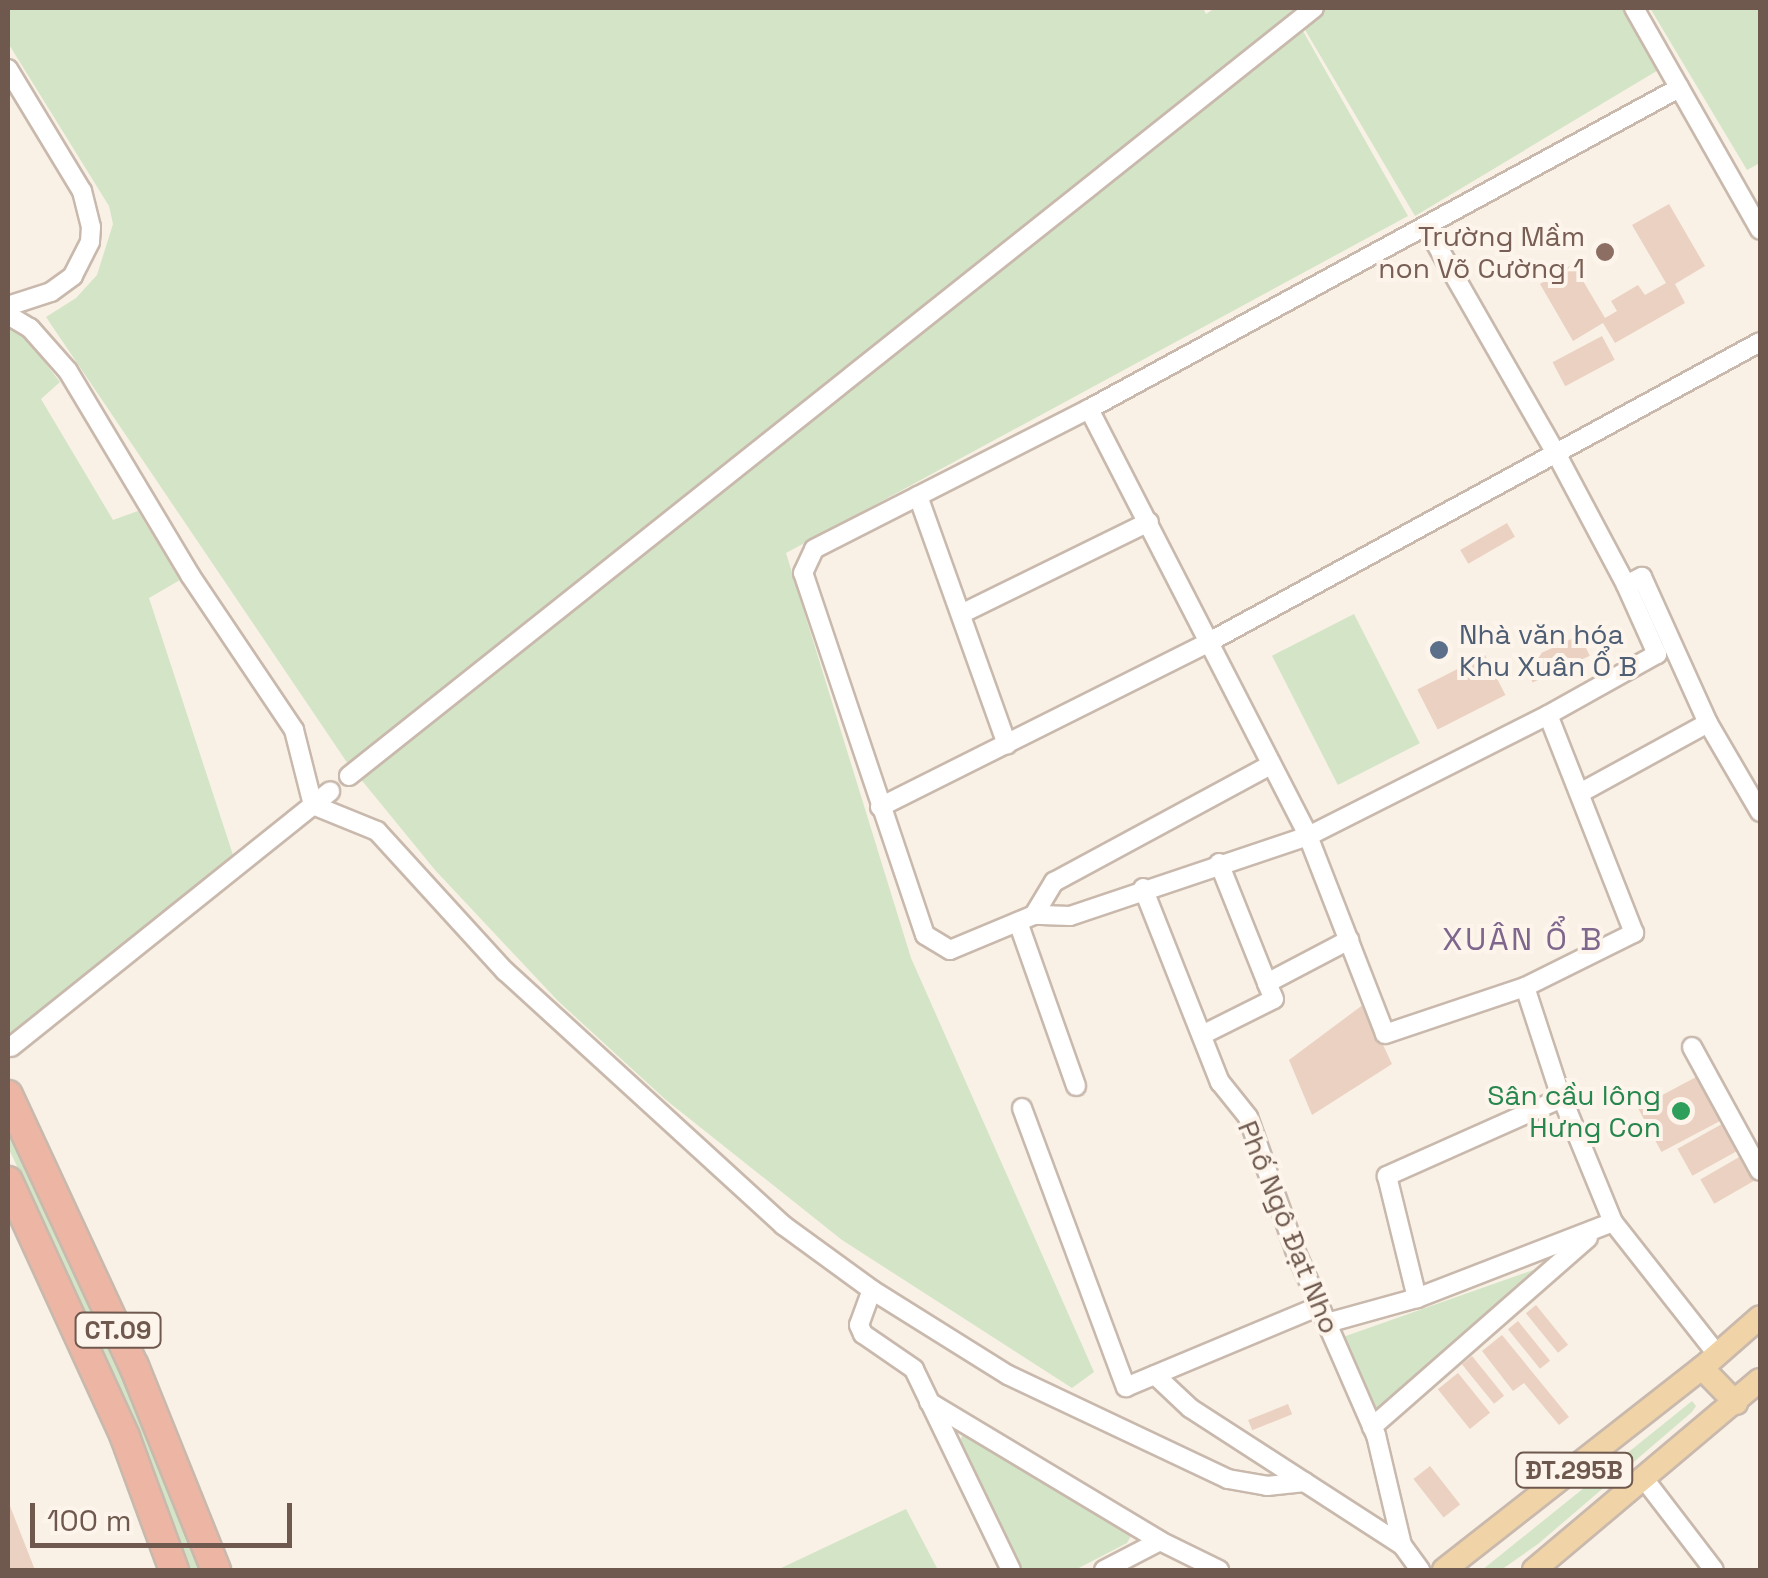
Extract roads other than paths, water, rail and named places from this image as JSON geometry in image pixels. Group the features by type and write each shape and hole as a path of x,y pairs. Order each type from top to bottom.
{"highway":[{"name":"CT.09","path":"8,1095 134,1366 216,1570"},
{"name":"CT.09","path":"8,1180 126,1437 174,1570"}],"main road":[{"name":"ĐT.295B","path":"1444,1570 1710,1361 1760,1317"},
{"path":"1710,1361 1736,1403"},
{"name":"ĐT.295B","path":"1534,1570 1760,1380"}],"street":[{"path":"349,776 1314,8"},
{"path":"1634,8 1760,230"},
{"path":"8,69 74,177 91,227 90,242 73,276 52,292 8,306"},
{"path":"1427,228 1558,454 1657,654 1548,715 1308,836 1143,888 1070,916 1026,918 958,950 935,944 925,935 880,807 804,568 814,549 1089,409 1680,88"},
{"path":"8,314 45,342 68,370 190,575 294,730 313,805"},
{"path":"880,807 1211,640 1760,342"},
{"path":"1089,409 1211,640 1270,766 1308,836 1385,1034 1525,987 1634,933 1548,715"},
{"path":"918,496 1007,745"},
{"path":"963,613 1148,522"},
{"path":"1626,585 1642,577 1708,724 1760,812"},
{"path":"1580,793 1708,724"},
{"path":"1026,918 1054,882 1270,766"},
{"path":"11,1046 330,791"},
{"path":"313,805 377,831 505,971 783,1225 872,1290 1008,1376 1228,1478 1267,1486 1305,1482"},
{"path":"1202,1035 1274,999 1219,863"},
{"name":"Phố Ngô Đạt Nho","path":"1143,888 1220,1082 1248,1118 1323,1315 1372,1427 1402,1545 1420,1570"},
{"path":"1026,918 1076,1086"},
{"path":"1267,983 1349,940"},
{"path":"1525,987 1604,1226 1710,1361"},
{"path":"1692,1047 1760,1171"},
{"path":"1417,1298 1387,1176 1562,1098"},
{"path":"1022,1108 1126,1387 1323,1315 1417,1298 1604,1226"},
{"path":"1372,1427 1604,1226"},
{"path":"872,1290 859,1326 863,1334 914,1369 1011,1570"},
{"path":"1155,1375 1190,1408 1402,1545"},
{"path":"928,1401 1160,1541 1219,1570"},
{"path":"1644,1480 1714,1570"},
{"path":"1104,1570 1160,1541"}],"place":[{"name":"Trường Mầm non Võ Cường 1","path":"1605,252"},
{"name":"Nhà văn hóa Khu Xuân Ổ B","path":"1439,650"},
{"name":"Sân cầu lông Hưng Con","path":"1681,1111"}],"district":[{"name":"XUÂN Ổ B","path":"1523,939"}]}
